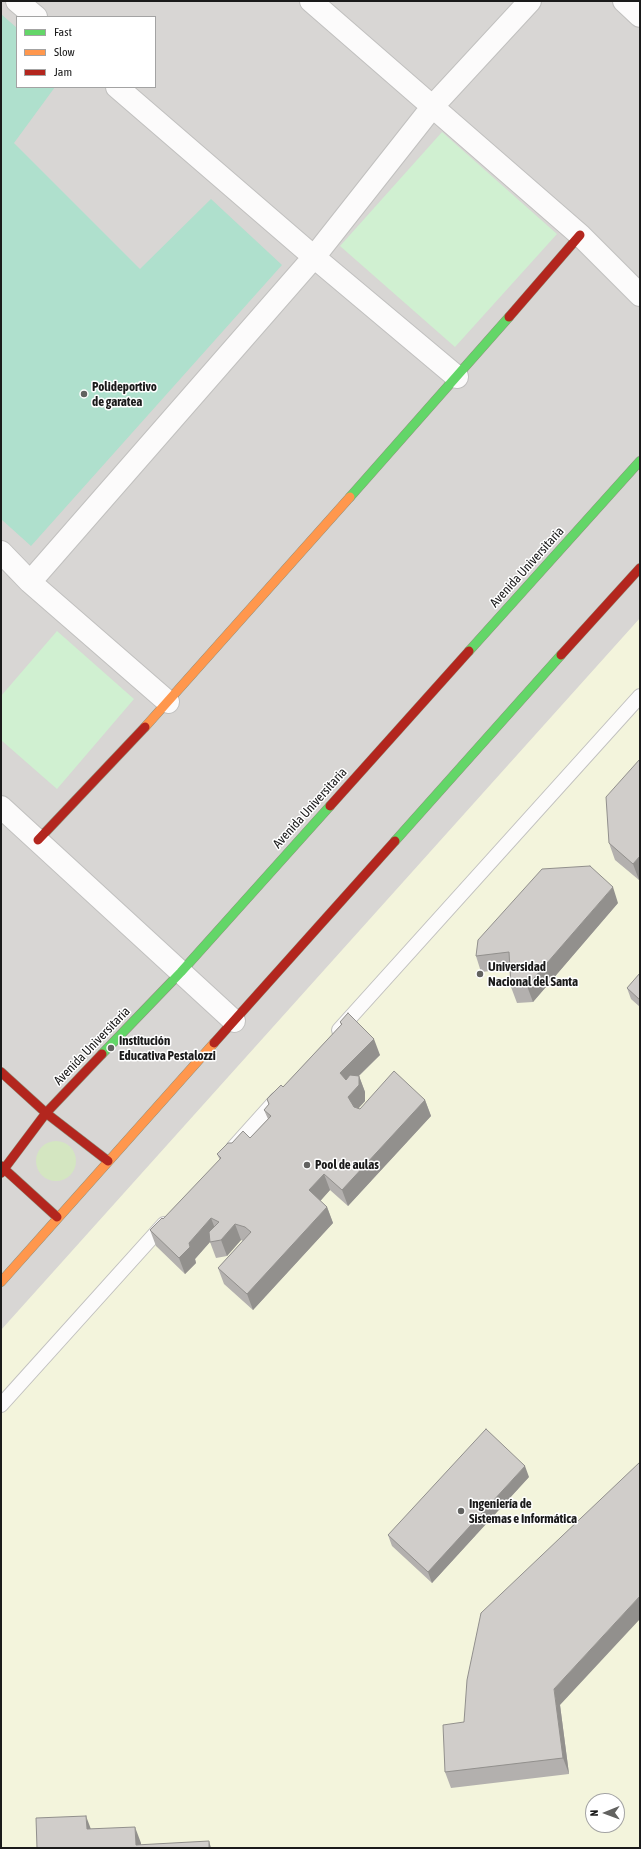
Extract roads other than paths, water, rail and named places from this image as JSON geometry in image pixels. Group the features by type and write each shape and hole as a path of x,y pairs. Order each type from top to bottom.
{"main road":[{"path":"38,840 168,702 457,377 580,234"},
{"name":"Avenida Universitaria","path":"2,1169 46,1113 181,972 640,460"},
{"path":"1,1282 57,1217 640,568"},
{"path":"1,1072 46,1113 108,1161"},
{"path":"2,1169 57,1217"}],"street":[{"path":"17,1 35,16"},
{"path":"311,1 580,234 640,295"},
{"path":"30,582 314,257 433,106 530,1"},
{"path":"624,1 640,16"},
{"path":"118,88 314,257 457,377"},
{"path":"1,552 30,582 168,702"},
{"path":"1,807 234,1021"}],"lane":[{"path":"330,1041 640,696"},
{"path":"224,1158 287,1088"},
{"path":"1,1405 176,1211"}],"place":[{"name":"Polideportivo de garatea","path":"84,394"},
{"name":"Universidad Nacional del Santa","path":"480,974"},
{"name":"Institución Educativa Pestalozzi","path":"111,1048"},
{"name":"Pool de aulas","path":"307,1165"},
{"name":"Ingeniería de Sistemas e Informática","path":"461,1511"}]}
